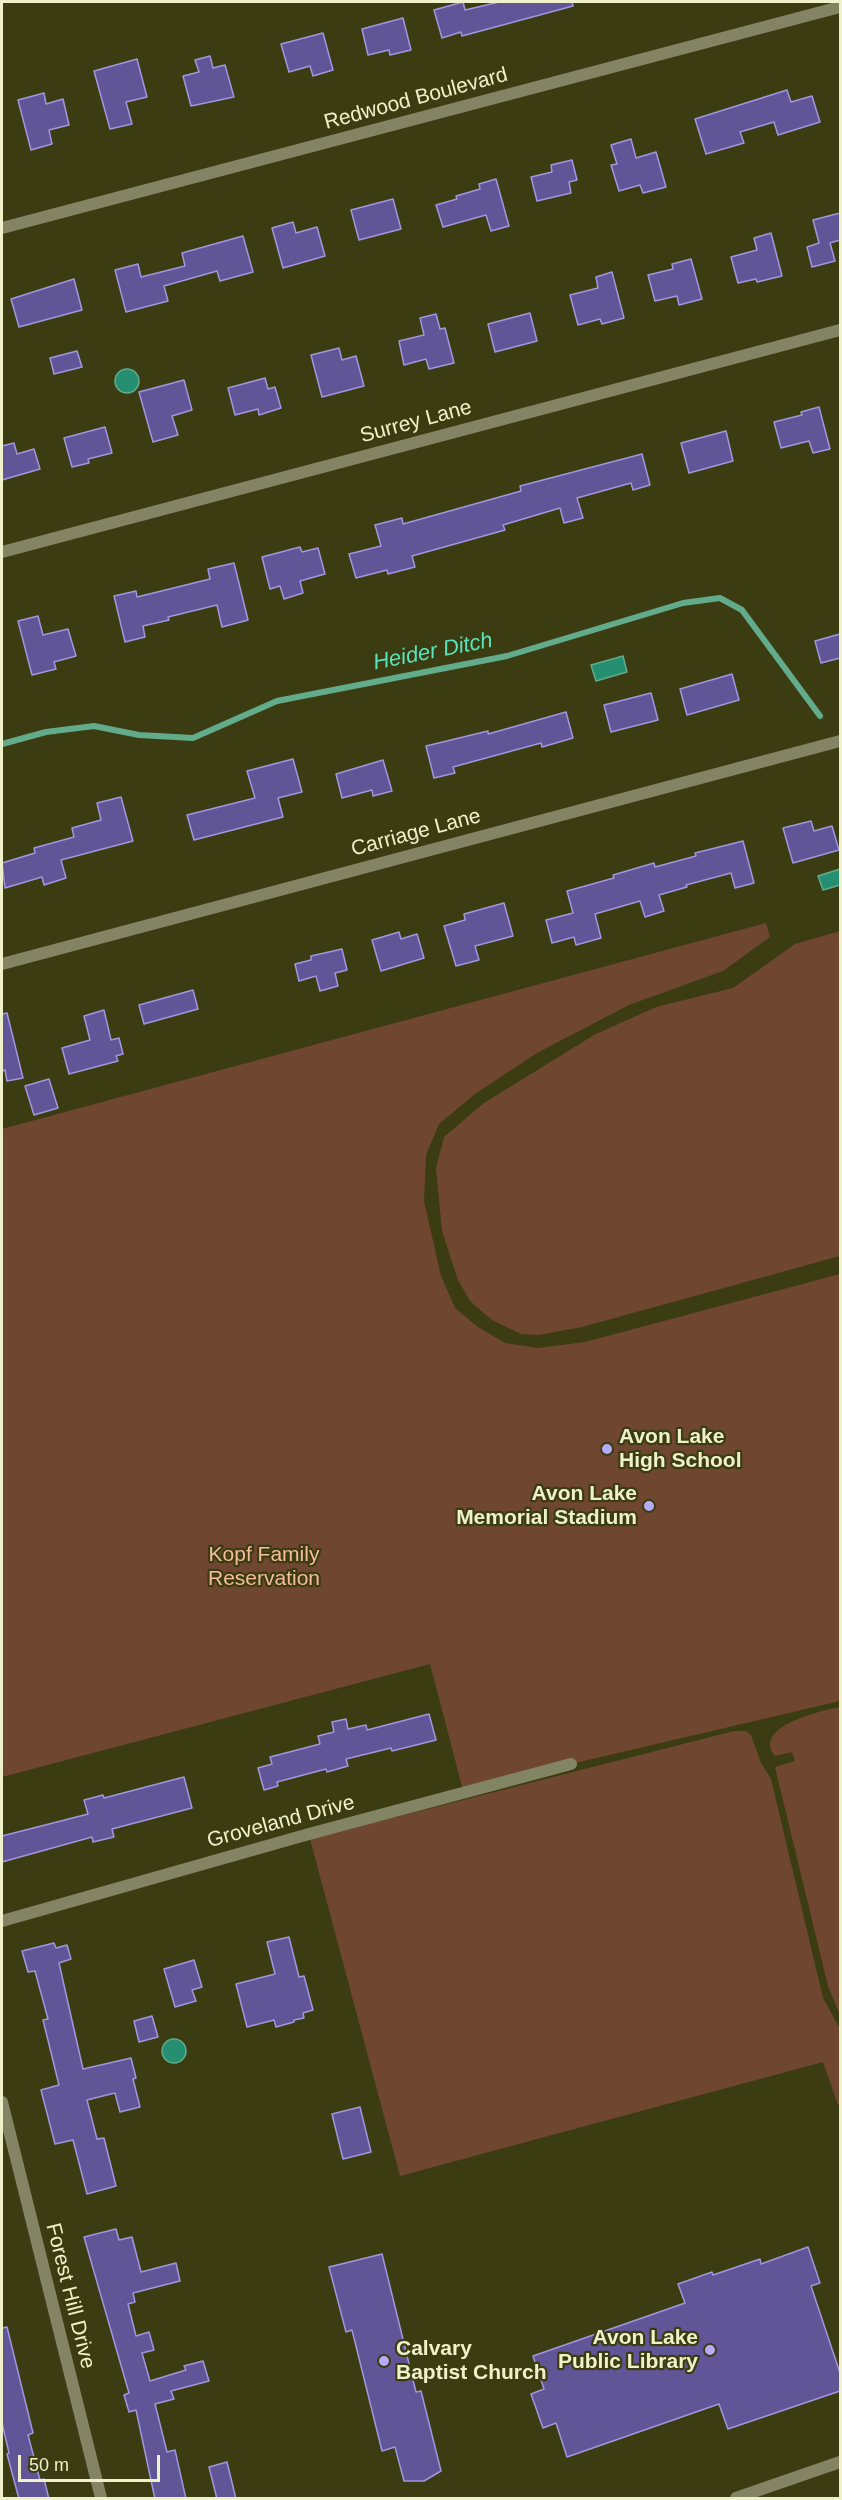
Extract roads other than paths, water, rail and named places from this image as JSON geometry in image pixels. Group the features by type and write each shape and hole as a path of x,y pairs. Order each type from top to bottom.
{"street":[{"name":"Redwood Boulevard","path":"2,228 840,7"},
{"name":"Surrey Lane","path":"2,552 840,330"},
{"name":"Carriage Lane","path":"2,964 840,741"},
{"name":"Groveland Drive","path":"2,1921 571,1764"},
{"name":"Forest Hill Drive","path":"2,2102 100,2499"},
{"path":"736,2499 840,2462"}],"waterway":[{"name":"Heider Ditch","path":"2,744 46,732 94,726 139,735 193,738 277,701 507,656 683,603 720,598 742,610 820,716"}],"place":[{"name":"Avon Lake High School","path":"607,1449"},
{"name":"Avon Lake Memorial Stadium","path":"649,1506"},
{"name":"Avon Lake Public Library","path":"710,2350"},
{"name":"Calvary Baptist Church","path":"384,2361"}],"park label":[{"name":"Kopf Family Reservation","path":"264,1567"}]}
